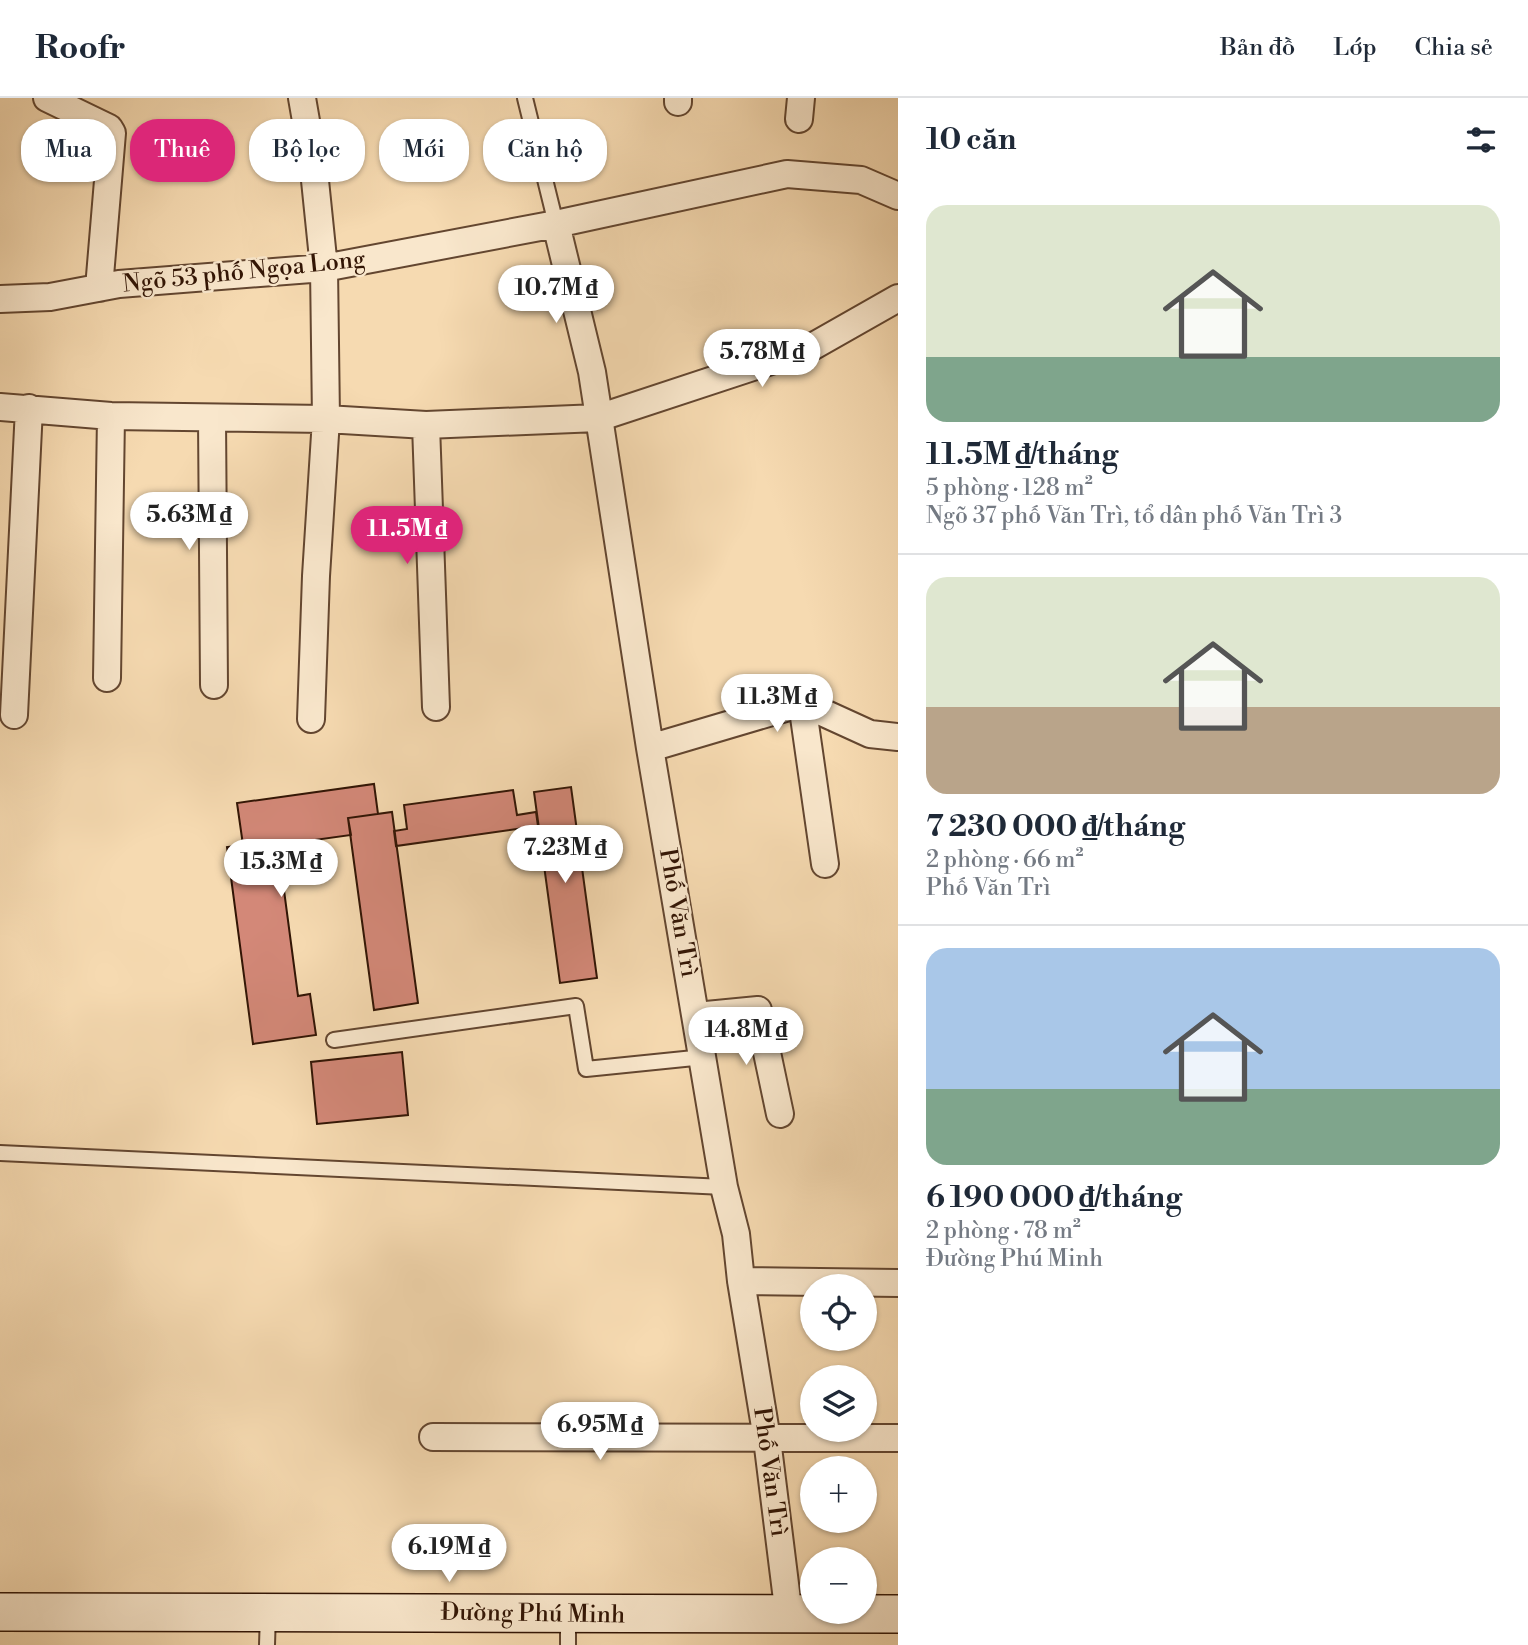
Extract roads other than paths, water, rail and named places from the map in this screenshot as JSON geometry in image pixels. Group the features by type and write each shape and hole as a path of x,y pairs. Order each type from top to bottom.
{"street":[{"path":"47,98 109,128 112,132 99,288"},
{"path":"302,98 313,161 324,268 326,419 316,576 311,719"},
{"name":"Ngõ 53 phố Ngọa Long","path":"0,299 50,297 99,288 324,268 556,224 788,174 861,180 898,196"},
{"name":"Phố Văn Trì","path":"556,224 592,372 650,748 724,1186 737,1234 741,1281 767,1439 789,1616"},
{"path":"0,407 111,416 326,419 425,425 598,418 810,348 898,298"},
{"path":"14,715 29,408"},
{"path":"107,678 111,416"},
{"path":"212,418 214,685"},
{"path":"425,425 436,706"},
{"path":"650,748 802,703 870,734 898,737"},
{"path":"802,703 825,864"},
{"path":"696,1016 758,1010 780,1114"},
{"path":"741,1281 898,1283"},
{"path":"433,1437 898,1438"},
{"name":"Đường Phú Minh","path":"0,1612 267,1628 568,1630 789,1616 898,1614"}],"lane":[{"path":"525,98 556,224"},
{"path":"334,1041 576,1006 586,1069 704,1057"},
{"path":"0,1153 724,1186"}]}
